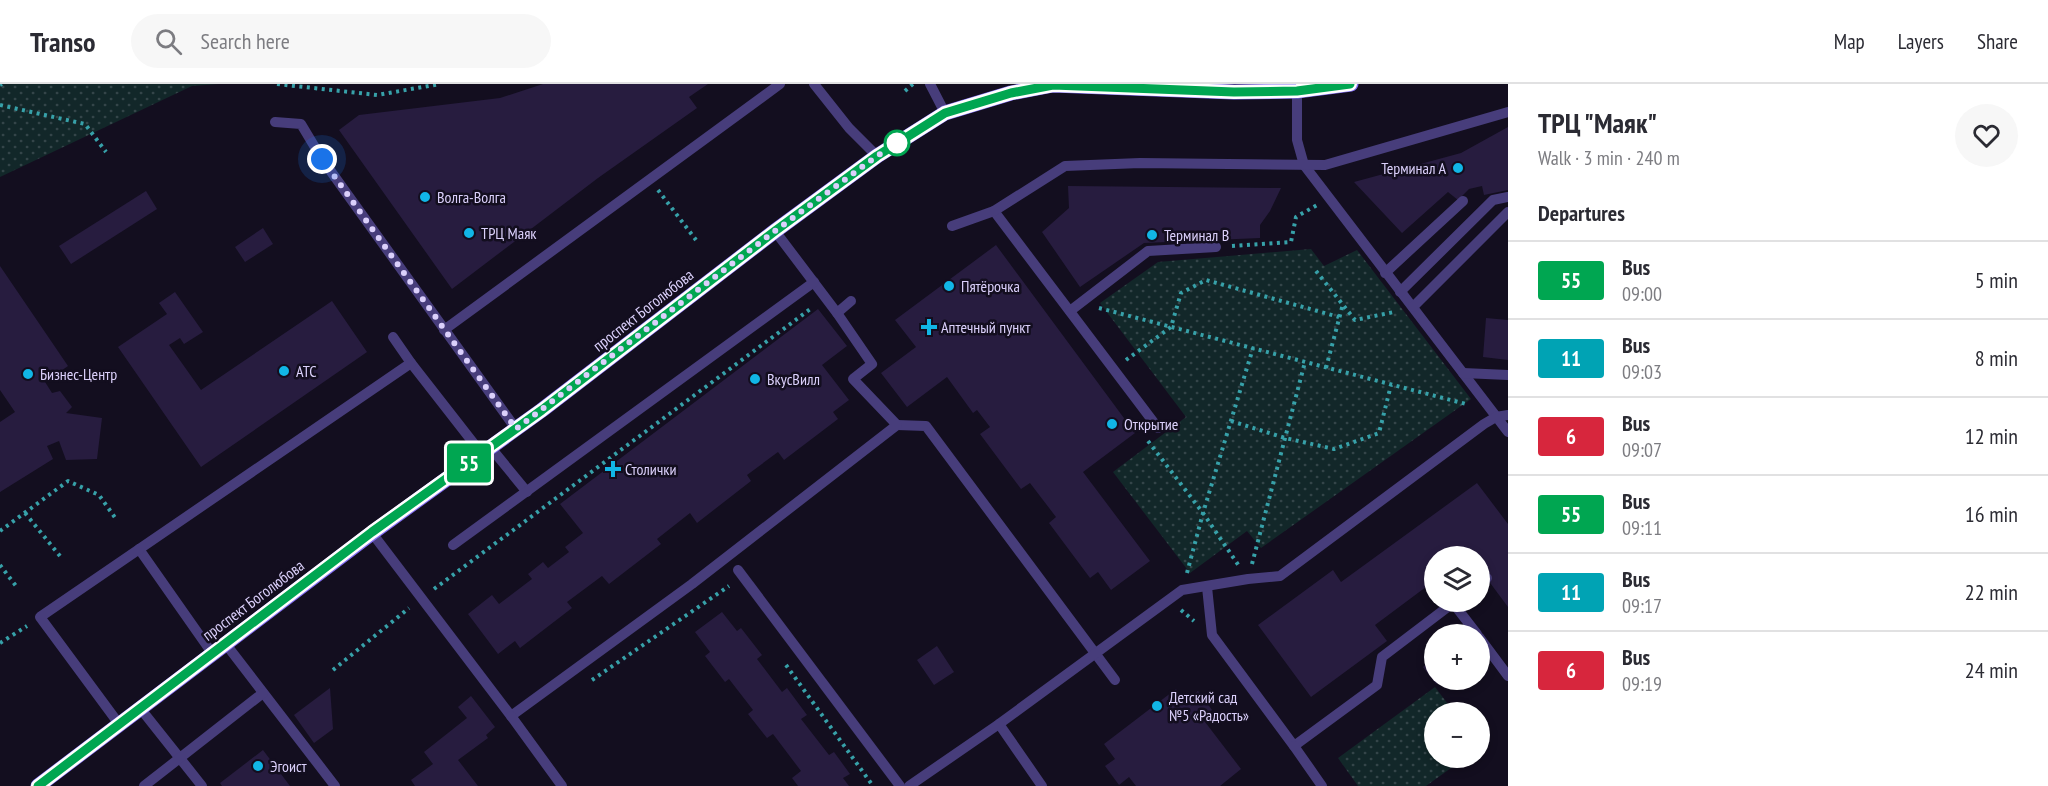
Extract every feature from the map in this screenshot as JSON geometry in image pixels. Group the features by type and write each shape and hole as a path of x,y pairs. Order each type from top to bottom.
{"main road":[{"name":"проспект Боголюбова","path":"40,785 212,652 372,532 487,451 775,231 877,156 945,113 1011,93 1053,85 1194,87 1234,92 1297,91 1351,84"}],"lane":[{"path":"444,330 780,84"},
{"path":"814,84 849,128 877,156"},
{"path":"930,84 945,113"},
{"path":"1297,91 1297,140 1304,165 1508,432"},
{"path":"952,226 994,211 1065,166 1140,162 1324,165 1508,112"},
{"path":"275,122 301,124 322,159 516,429"},
{"path":"1400,292 1492,200 1508,197"},
{"path":"1385,273 1463,201"},
{"path":"994,211 1158,428"},
{"path":"1413,307 1508,212"},
{"path":"775,231 872,364 853,379 897,426"},
{"path":"1070,311 1148,251 1216,247"},
{"path":"453,545 814,282"},
{"path":"837,313 851,301"},
{"path":"393,337 411,363 487,451 527,492"},
{"path":"119,724 40,617 411,363"},
{"path":"1463,372 1508,375"},
{"path":"909,786 999,724 1182,590 1280,576 1496,417 1508,415"},
{"path":"511,716 692,584 897,426 926,426 1115,680"},
{"path":"372,532 562,786"},
{"path":"139,549 212,652"},
{"path":"738,570 900,786"},
{"path":"1208,587 1212,635 1322,786"},
{"path":"1294,746 1377,685 1382,657 1441,612"},
{"path":"225,643 335,786"},
{"path":"1490,652 1508,676"},
{"path":"144,786 263,693"},
{"path":"140,708 202,786"},
{"path":"999,724 1042,786"}],"path":[{"path":"277,84 377,95 440,84"},
{"path":"905,91 913,84"},
{"path":"0,105 85,124 106,152"},
{"path":"651,180 696,240"},
{"path":"1216,247 1292,242 1296,217 1329,198"},
{"path":"1316,271 1355,320 1394,312"},
{"path":"1114,369 1171,327 1181,293 1206,280 1339,317"},
{"path":"333,670 422,598 825,298"},
{"path":"1081,303 1468,405"},
{"path":"1326,368 1343,304"},
{"path":"1182,590 1253,348"},
{"path":"1248,579 1305,362"},
{"path":"1231,421 1285,438 1334,449 1379,434 1392,385"},
{"path":"1158,428 1145,436 1203,513 1248,579"},
{"path":"0,531 68,482 99,495 116,519"},
{"path":"25,513 60,556"},
{"path":"0,565 16,586"},
{"path":"592,680 728,585 735,595"},
{"path":"0,643 40,617"},
{"path":"783,662 873,786"}],"green space":[{"path":"0,84 219,84 192,86 0,177"},
{"path":"1311,249 1324,266 1357,250 1471,399 1261,548 1247,531 1190,573 1113,472 1186,417 1100,303 1158,262"},
{"path":"1431,690 1437,690 1446,702 1424,702 1424,768 1451,768 1426,786 1358,786 1338,758"}],"building":[{"name":"ТРЦ Маяк","path":"543,84 708,84 689,97 697,108 598,178 452,289 339,130 359,115 500,98"},
{"name":"Терминал А","path":"1508,127 1508,190 1484,195 1482,186 1469,189 1458,200 1448,192 1402,233 1354,182 1461,153"},
{"name":"Терминал B","path":"1068,186 1281,188 1260,225 1260,238 1144,243 1080,287 1042,232 1069,208"},
{"path":"146,191 157,209 71,264 59,246"},
{"path":"263,228 273,244 245,262 235,247"},
{"path":"996,245 1135,433 1083,472 1150,561 1111,590 1098,572 1090,578 1049,523 1056,517 1030,483 1021,489 980,434 990,427 977,410 973,413 947,377 907,407 881,373 916,347 895,320"},
{"name":"Бизнес-Центр","path":"0,266 68,366 45,382 52,393 60,391 72,407 66,413 102,418 97,459 66,460 59,441 47,446 53,459 0,492 0,422 15,412 0,390"},
{"path":"175,292 203,332 184,344 180,338 169,345 201,390 332,301 367,352 201,467 118,347 167,314 159,303"},
{"path":"818,309 847,346 822,365 849,400 833,412 838,419 784,460 778,452 747,475 751,481 697,523 690,513 657,539 661,544 609,584 602,576 567,602 572,608 520,648 515,641 498,654 468,614 492,595 499,604 532,579 528,574 543,562 548,568 569,552 565,547 583,533 560,504"},
{"path":"1486,318 1508,320 1508,360 1483,357"},
{"path":"1477,483 1508,524 1508,607 1490,583 1490,546 1424,546 1424,588 1375,625 1387,641 1311,697 1258,625 1333,570 1341,582"},
{"path":"722,612 737,631 741,628 762,655 757,659 782,692 787,688 807,715 801,719 829,755 834,752 850,774 843,778 849,786 798,786 792,778 801,771 773,734 767,738 748,714 753,710 729,679 725,682 705,656 710,652 695,632"},
{"path":"937,646 954,672 934,685 917,660"},
{"path":"330,688 333,729 314,743 294,715"},
{"path":"1176,689 1185,701 1198,691 1212,710 1202,718 1241,769 1220,786 1136,786 1129,777 1119,785 1105,766 1115,759 1104,744"},
{"path":"471,696 495,727 486,735 488,738 458,760 478,786 415,786 411,780 433,764 424,752 467,718 458,707"},
{"name":"Эгоист","path":"263,750 290,786 222,786 220,783"}],"bus line":[{"name":"55","path":"38,786 372,532 542,410 775,231 877,156 945,113 1011,93 1053,85 1234,92 1297,91 1350,84"}],"place":[{"name":"Терминал А","path":"1458,168"},
{"name":"Волга-Волга","path":"425,197"},
{"name":"ТРЦ Маяк","path":"469,233"},
{"name":"Терминал B","path":"1152,235"},
{"name":"Пятёрочка","path":"949,286"},
{"name":"Аптечный пункт","path":"929,327"},
{"name":"АТС","path":"284,371"},
{"name":"Бизнес-Центр","path":"28,374"},
{"name":"ВкусВилл","path":"755,379"},
{"name":"Открытие","path":"1112,424"},
{"name":"Столички","path":"613,469"},
{"name":"Детский сад №5 «Радость»","path":"1157,706"},
{"name":"Эгоист","path":"258,766"}],"route":[{"path":"322,159 516,429 775,231 897,143"}]}
